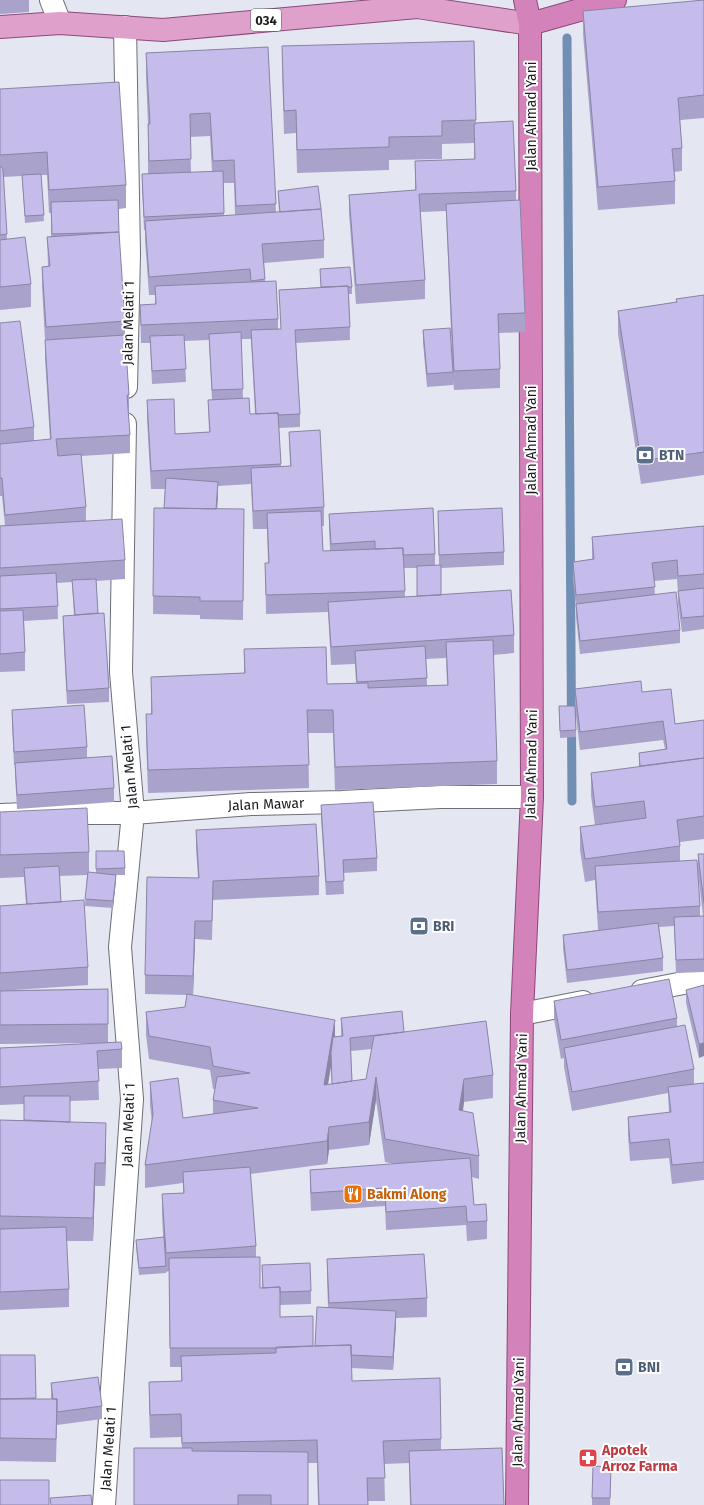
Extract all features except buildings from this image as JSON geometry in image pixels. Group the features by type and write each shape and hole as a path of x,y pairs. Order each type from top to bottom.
{"highway":[{"name":"Jalan Ahmad Yani","path":"517,1505 522,1014 532,796 530,24 525,0"},
{"path":"530,24 615,0"}],"main road":[{"name":"034","path":"0,28 60,23 163,30 417,7 530,24"}],"street":[{"path":"51,0 60,23"},
{"name":"Jalan Melati 1","path":"104,1505 132,1099 120,947 133,813 121,672 129,254 125,27"},
{"name":"Jalan Mawar","path":"0,815 53,813 133,813 251,804 342,802 440,797 532,796"},
{"path":"522,1014 704,979"}],"waterway":[{"path":"567,38 572,801"}],"place":[{"name":"BTN","path":"645,455"},
{"name":"BRI","path":"419,926"},
{"name":"Bakmi Along","path":"353,1194"},
{"name":"BNI","path":"624,1367"},
{"name":"Apotek Arroz Farma","path":"588,1458"}]}
